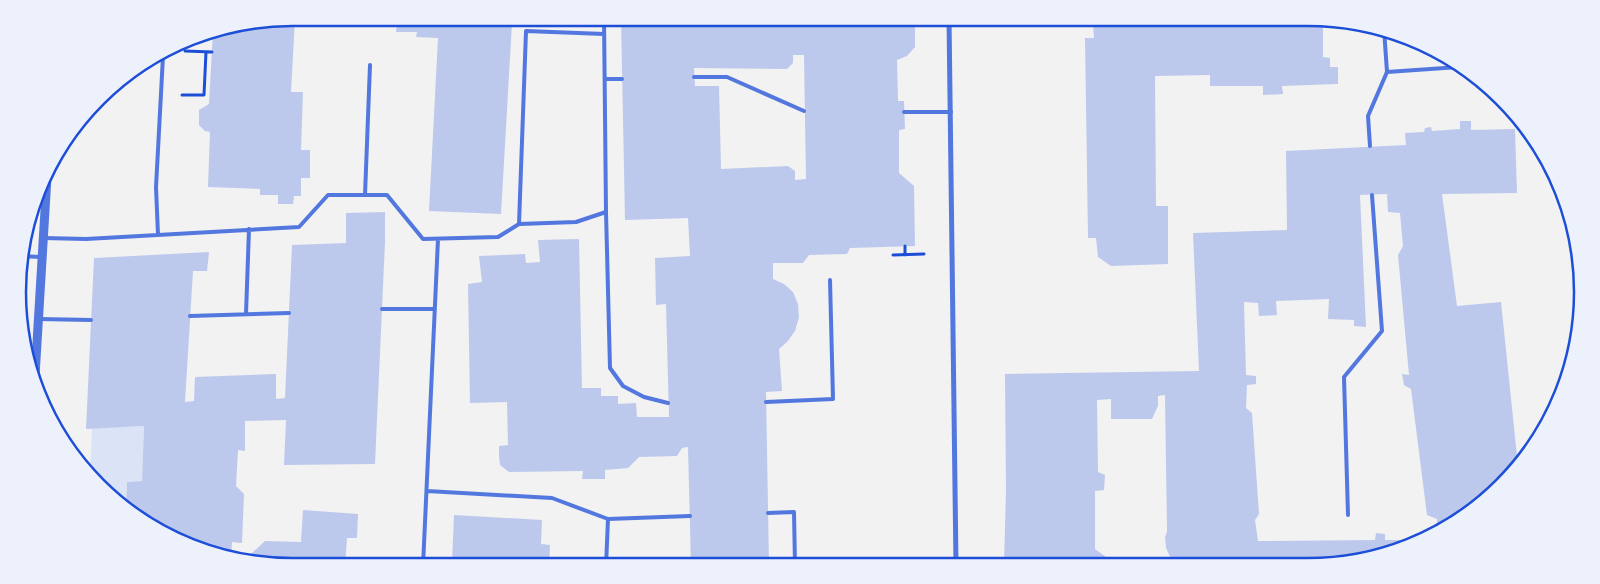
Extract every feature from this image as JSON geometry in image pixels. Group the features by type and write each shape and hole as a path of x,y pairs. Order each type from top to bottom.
{"street":[{"path":"949,26 956,558"},
{"path":"36,364 45,192"}],"lane":[{"path":"604,26 610,368 623,386 644,397 668,403"},
{"path":"519,224 526,31 604,34"},
{"path":"1370,146 1368,116 1387,72 1385,37"},
{"path":"158,235 156,187 163,60"},
{"path":"365,195 370,65"},
{"path":"1387,72 1449,67"},
{"path":"694,77 727,77 804,112"},
{"path":"605,79 622,79"},
{"path":"904,112 951,112"},
{"path":"43,238 86,239 299,227 328,195 387,195 423,239 498,237 519,224 576,222 606,212"},
{"path":"1348,515 1344,378 1382,331 1372,195"},
{"path":"246,314 249,229"},
{"path":"423,558 438,239"},
{"path":"29,257 41,258"},
{"path":"766,402 833,399 830,280"},
{"path":"382,309 435,309"},
{"path":"190,316 289,313"},
{"path":"39,319 92,320"},
{"path":"427,491 552,498 608,519 690,516"},
{"path":"768,513 794,512 795,558"},
{"path":"606,558 608,519"}],"path":[{"path":"184,51 212,52"},
{"path":"161,94 204,95 206,52"},
{"path":"905,246 905,255"},
{"path":"894,255 924,254"}],"shaded area":[{"path":"144,426 142,481 127,482 126,500 90,465 92,428"}],"building":[{"path":"295,26 291,92 303,92 301,150 310,150 310,178 301,178 301,196 294,196 293,204 278,204 278,195 260,195 260,189 208,187 210,132 205,131 199,125 199,110 209,104 213,38 240,31"},
{"path":"397,26 512,26 501,214 429,211 438,38 416,37 417,32 396,32"},
{"path":"621,26 915,26 915,47 907,56 897,60 898,101 904,101 905,129 899,130 899,173 914,186 915,246 850,248 847,254 809,255 803,263 773,263 773,279 784,284 793,292 798,304 799,317 795,331 779,349 782,391 766,392 769,558 691,558 688,447 682,448 677,456 639,457 628,468 605,470 605,479 582,479 583,471 509,472 500,465 499,456 499,446 508,445 507,402 470,403 468,284 482,282 479,256 525,254 526,263 540,262 538,240 579,239 582,388 601,388 601,396 618,396 618,404 636,403 637,417 669,417 666,304 656,305 655,258 690,256 688,218 625,220","holes":["793,55 804,55 806,179 795,180 795,171 788,166 721,169 719,86 695,86 694,68 787,69 793,63"]},
{"path":"1093,26 1323,27 1323,57 1330,58 1330,67 1338,67 1338,84 1282,86 1283,94 1263,95 1263,86 1210,86 1210,75 1155,76 1156,206 1168,206 1168,264 1111,266 1098,257 1096,238 1088,238 1085,38 1094,38"},
{"path":"1460,121 1471,121 1471,130 1515,129 1517,193 1442,194 1457,306 1501,302 1517,456 1496,480 1470,503 1437,524 1437,519 1427,515 1411,389 1404,385 1402,374 1409,375 1398,255 1403,246 1400,213 1388,212 1387,194 1360,195 1366,327 1354,326 1354,320 1328,319 1329,299 1276,301 1277,315 1259,316 1258,303 1244,302 1246,375 1256,376 1256,384 1247,385 1246,408 1252,413 1259,514 1255,520 1258,541 1375,540 1376,533 1385,534 1385,540 1404,540 1360,553 1325,557 1171,558 1166,548 1165,537 1167,532 1165,395 1158,396 1158,406 1152,419 1111,419 1111,399 1097,400 1098,472 1105,475 1104,490 1095,491 1095,549 1106,557 1159,558 1004,558 1006,490 1005,374 1199,371 1193,233 1287,230 1286,151 1406,145 1405,133 1424,132 1425,128 1431,127 1432,131 1460,129"},
{"path":"385,212 375,464 284,465 286,420 245,421 245,451 238,450 236,486 244,494 242,543 232,542 231,551 223,549 190,538 144,513 126,500 127,482 142,481 144,426 86,429 94,258 209,252 207,271 193,271 185,402 194,401 195,377 276,374 276,399 285,398 292,245 346,243 346,213"},
{"path":"303,510 358,514 357,538 347,538 346,558 292,558 251,554 265,541 301,542"},
{"path":"454,515 542,520 541,544 550,545 549,558 452,558"}]}
